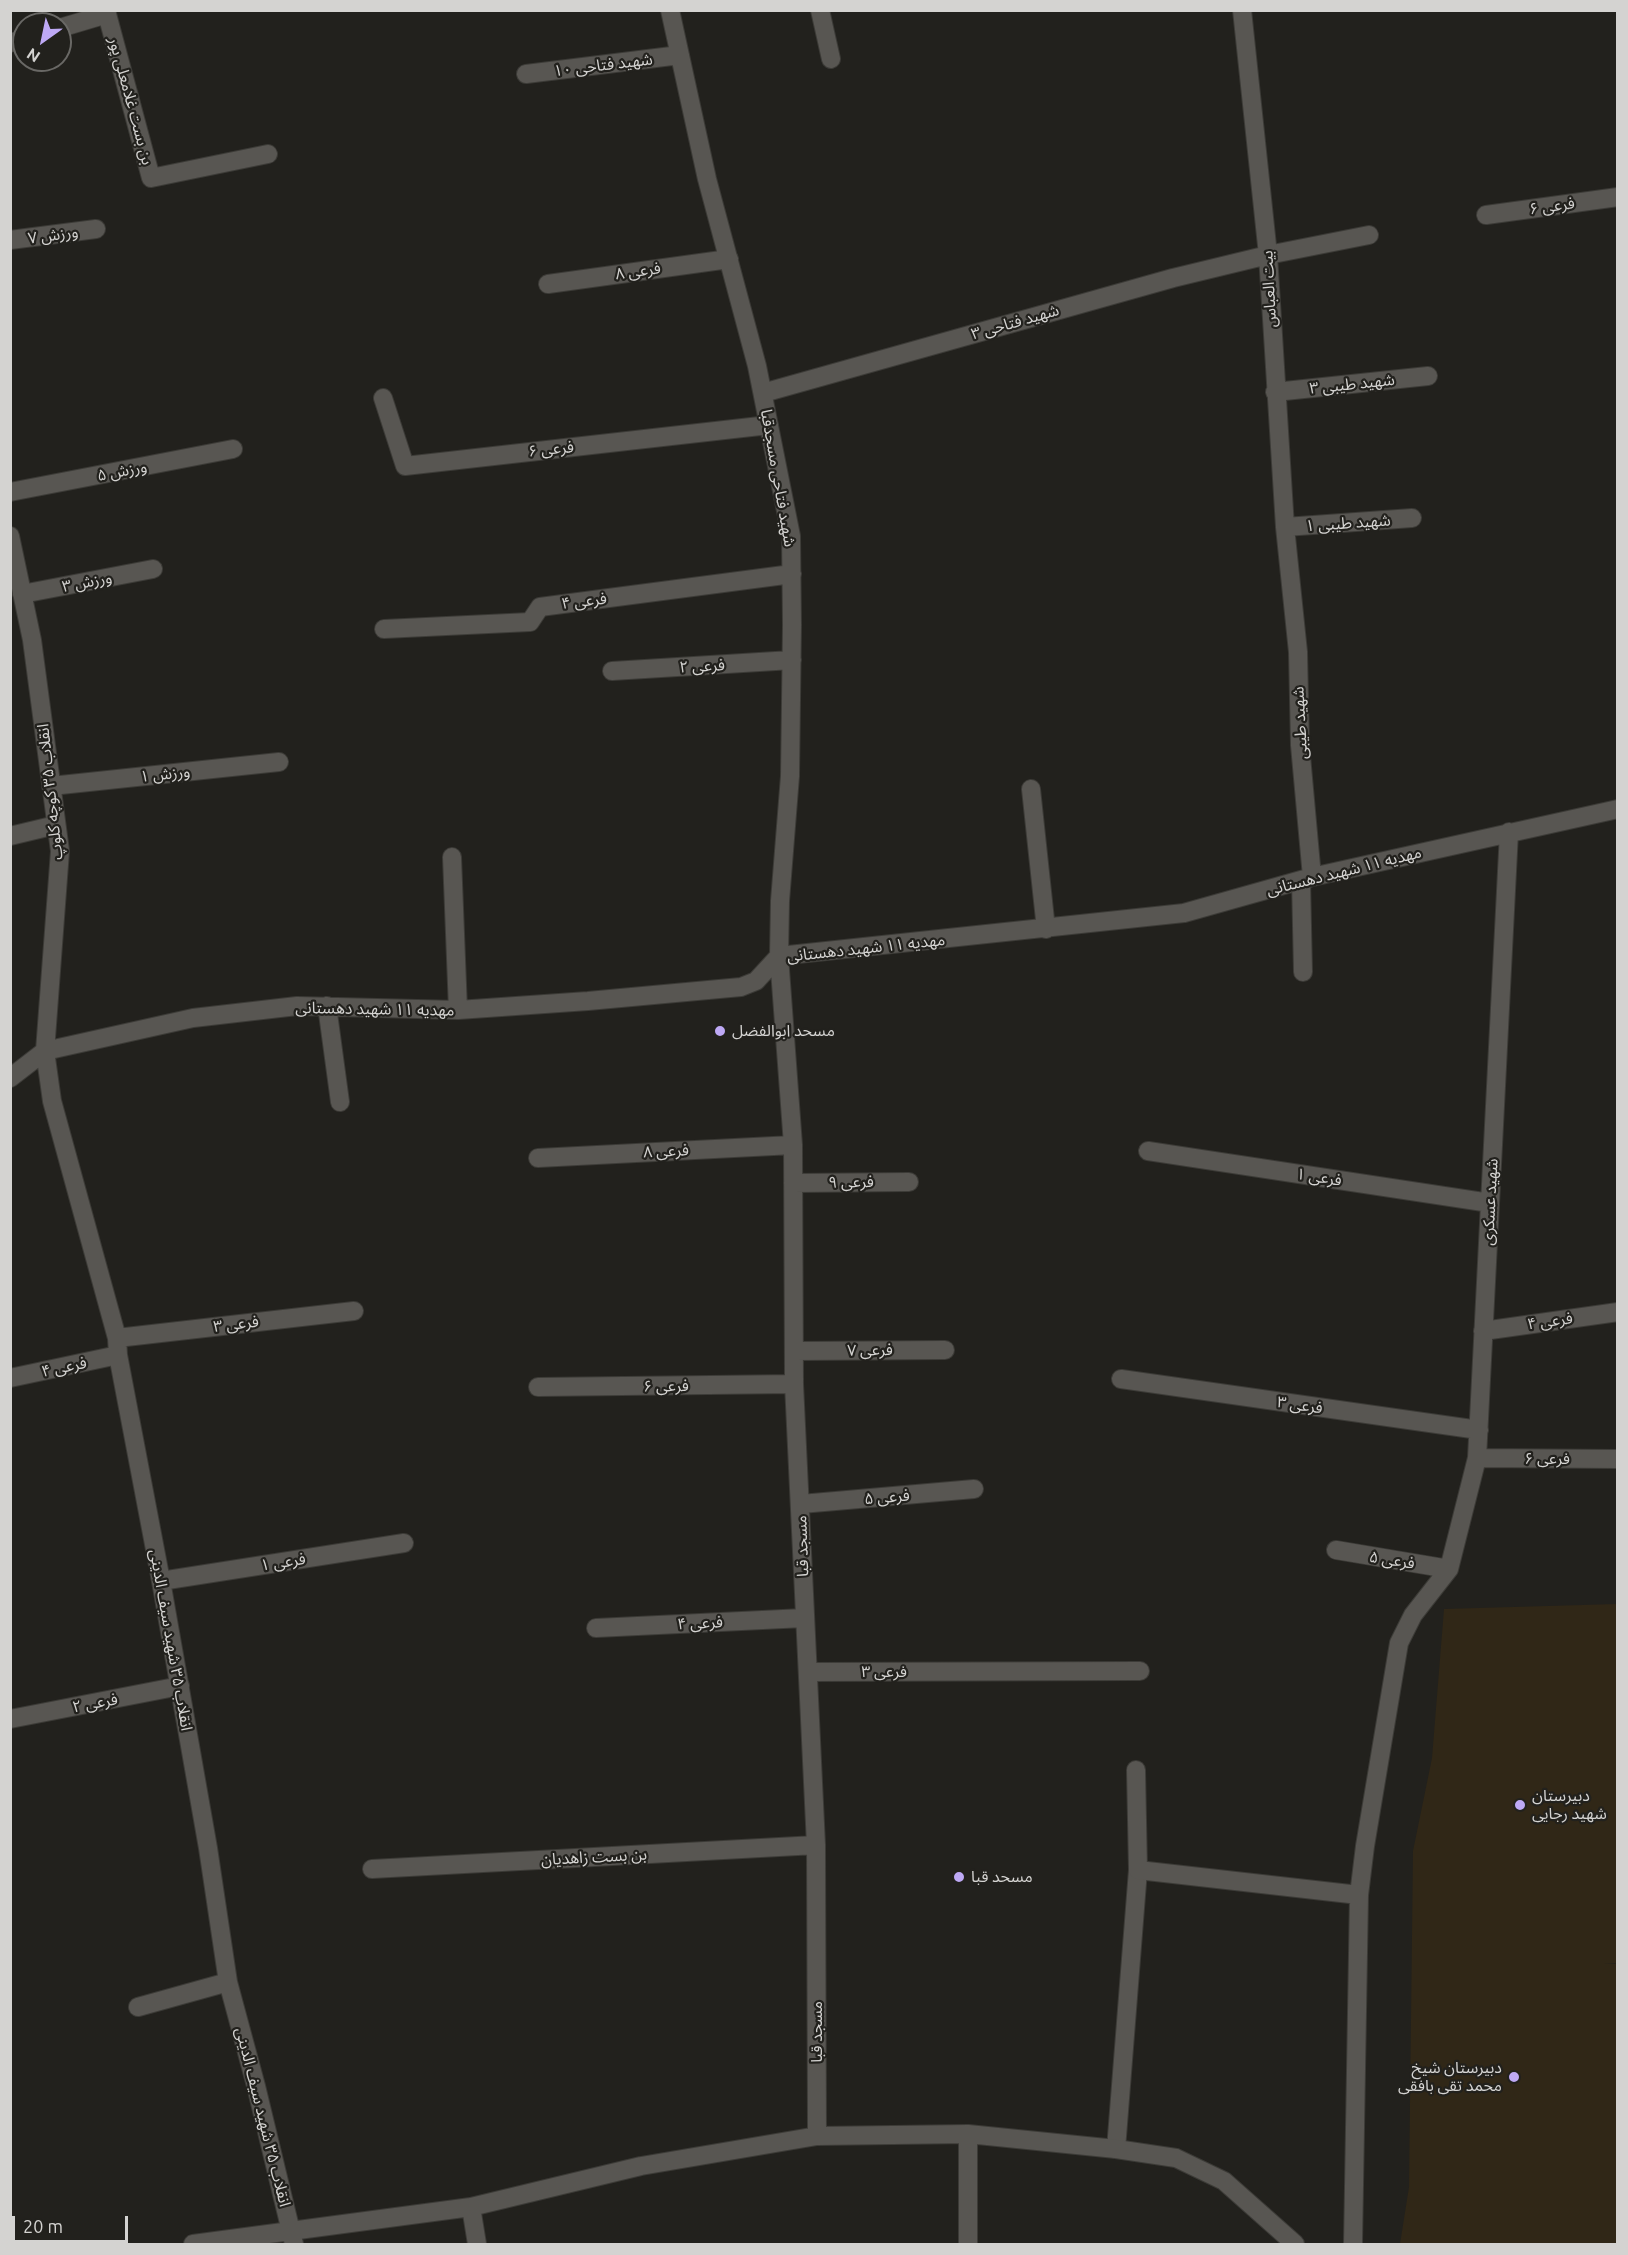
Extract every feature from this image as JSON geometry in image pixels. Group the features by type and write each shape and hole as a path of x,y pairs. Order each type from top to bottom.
{"street":[{"name":"شهید فتاحی مسجدقبا","path":"670,10 707,178 762,393 791,536 790,776 780,901 779,956"},
{"path":"820,10 831,59"},
{"name":"بیت العباس","path":"1242,10 1268,255 1275,392 1290,568"},
{"name":"بن بست غلامعلی پور","path":"72,25 115,12 151,178 268,154"},
{"name":"شهید فتاحی ۱۰","path":"526,74 680,55"},
{"name":"فرعی ۶","path":"1486,215 1617,197"},
{"name":"ورزش ۷","path":"10,240 96,229"},
{"name":"شهید فتاحی ۳","path":"762,393 1173,278 1268,255 1369,236"},
{"name":"فرعی ۸","path":"548,284 729,259"},
{"name":"شهید طیبی ۳","path":"1275,392 1428,376"},
{"name":"فرعی ۶","path":"383,398 405,466 769,425"},
{"name":"ورزش ۵","path":"10,492 233,449"},
{"name":"شهید طیبی ۱","path":"1285,527 1412,518"},
{"name":"انقلاب ۳۵ کوچه کلوپ","path":"10,536 32,640 60,851 45,1051"},
{"name":"شهید طیبی","path":"1290,568 1298,652 1307,879 1303,972"},
{"name":"ورزش ۳","path":"22,594 153,569"},
{"name":"فرعی ۴","path":"384,629 530,622 540,607 792,574"},
{"name":"فرعی ۲","path":"612,671 792,660"},
{"name":"ورزش ۱","path":"51,786 279,762"},
{"path":"1030,789 1046,929"},
{"name":"مهدیه ۱۱ شهید دهستانی","path":"45,1051 194,1018 297,1006 458,1010 741,987 756,981 779,956 1184,913 1307,879 1617,809"},
{"path":"10,836 56,825"},
{"name":"شهید عسکری","path":"1449,1569 1477,1458 1509,832"},
{"path":"452,857 458,1010"},
{"name":"مسجد قبا","path":"779,956 793,1144 794,1384 816,1845 817,2136"},
{"path":"327,1006 340,1102"},
{"path":"10,1078 45,1051"},
{"name":"انقلاب ۳۵ شهید سیف الدینی","path":"45,1051 52,1101 117,1347 180,1686 228,1982 256,2086 292,2238"},
{"name":"فرعی ۸","path":"538,1158 793,1144"},
{"name":"فرعی ۱","path":"1148,1151 1490,1203"},
{"name":"فرعی ۹","path":"793,1183 909,1182"},
{"name":"فرعی ۳","path":"117,1347 354,1311"},
{"name":"فرعی ۴","path":"1484,1331 1617,1312"},
{"name":"فرعی ۴","path":"10,1378 117,1347"},
{"name":"فرعی ۷","path":"794,1351 945,1350"},
{"name":"فرعی ۳","path":"1121,1379 1479,1430"},
{"name":"فرعی ۶","path":"538,1387 794,1384"},
{"name":"فرعی ۶","path":"1477,1458 1617,1459"},
{"name":"فرعی ۵","path":"801,1504 974,1489"},
{"name":"فرعی ۱","path":"161,1581 404,1543"},
{"name":"فرعی ۵","path":"1336,1550 1449,1569"},
{"path":"1353,2244 1359,1894 1365,1846 1399,1643 1413,1615 1449,1569"},
{"name":"فرعی ۴","path":"596,1628 804,1618"},
{"name":"فرعی ۳","path":"808,1672 1140,1671"},
{"name":"فرعی ۲","path":"10,1719 180,1686"},
{"path":"1116,2149 1138,1870 1136,1770"},
{"name":"بن بست زاهدیان","path":"372,1869 816,1845"},
{"path":"1138,1870 1359,1894"},
{"path":"138,2007 228,1982"},
{"path":"968,2134 968,2244"},
{"path":"194,2244 292,2238 471,2207 641,2166 817,2136 968,2134 1116,2149 1176,2158 1224,2181 1295,2244"},
{"path":"471,2207 477,2244"}],"shaded area":[{"path":"1617,1604 1618,1963 1604,1964 1618,1964 1617,2244 1400,2244 1409,2187 1413,1851 1432,1758 1444,1609"}],"place":[{"name":"مسحد ابوالفضل","path":"720,1031"},
{"name":"دبیرستان شهید رجایی","path":"1520,1805"},
{"name":"مسحد قبا","path":"959,1877"},
{"name":"دبیرستان شیخ محمد تقی بافقی","path":"1514,2077"}]}
